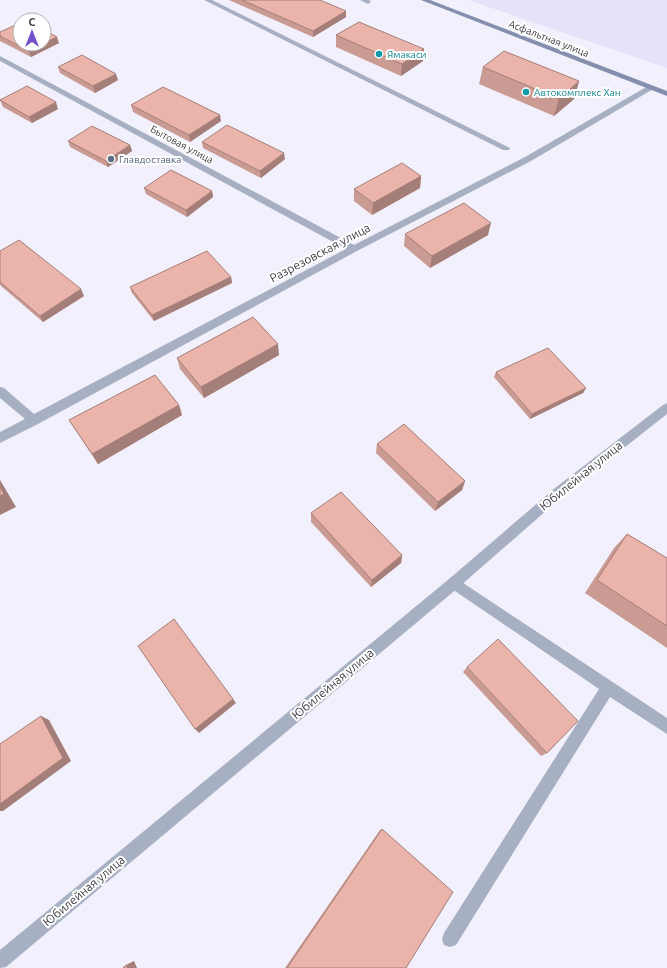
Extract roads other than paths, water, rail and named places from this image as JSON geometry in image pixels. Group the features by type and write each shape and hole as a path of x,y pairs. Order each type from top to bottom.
{"main road":[{"name":"Асфальтная улица","path":"424,0 667,94"}],"street":[{"path":"207,0 506,148"},
{"name":"Бытовая улица","path":"0,58 354,249"},
{"name":"Разрезовская улица","path":"0,438 354,249 528,159 651,88"},
{"path":"0,391 34,420"},
{"name":"Юбилейная улица","path":"0,962 454,583 559,492 667,408"},
{"path":"454,583 667,728"},
{"path":"450,939 608,688"}],"place":[{"name":"Ямакаси","path":"379,54"},
{"name":"Автокомплекс Хан","path":"526,92"},
{"name":"Главдоставка","path":"111,159"}]}
